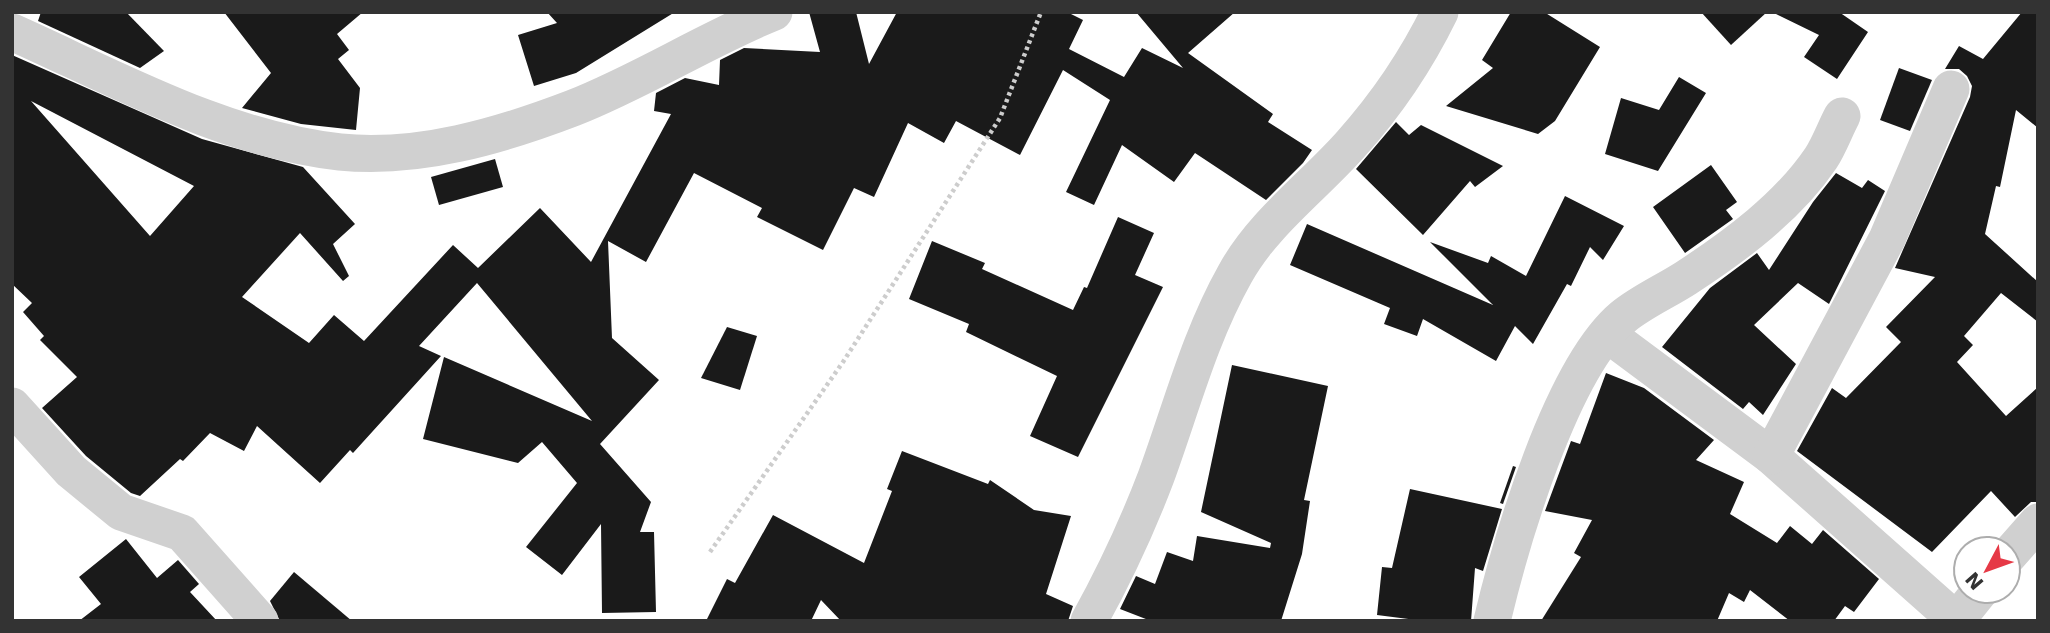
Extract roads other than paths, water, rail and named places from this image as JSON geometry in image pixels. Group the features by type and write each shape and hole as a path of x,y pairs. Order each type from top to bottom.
{"street":[{"path":"12,32 213,121 340,152 406,151 509,131 575,107 774,12"},
{"path":"1089,621 1134,532 1203,342 1236,271 1262,236 1351,144 1383,104 1416,55 1440,12"},
{"path":"1770,456 1887,239 1951,89"},
{"path":"1492,621 1525,510 1565,400 1607,334 1624,316 1691,275 1782,202 1821,158 1842,116"},
{"path":"1607,334 1770,456 1956,620 1968,605"},
{"path":"12,406 71,471 121,512 182,533 260,621"},
{"path":"2022,540 2038,522"}]}
